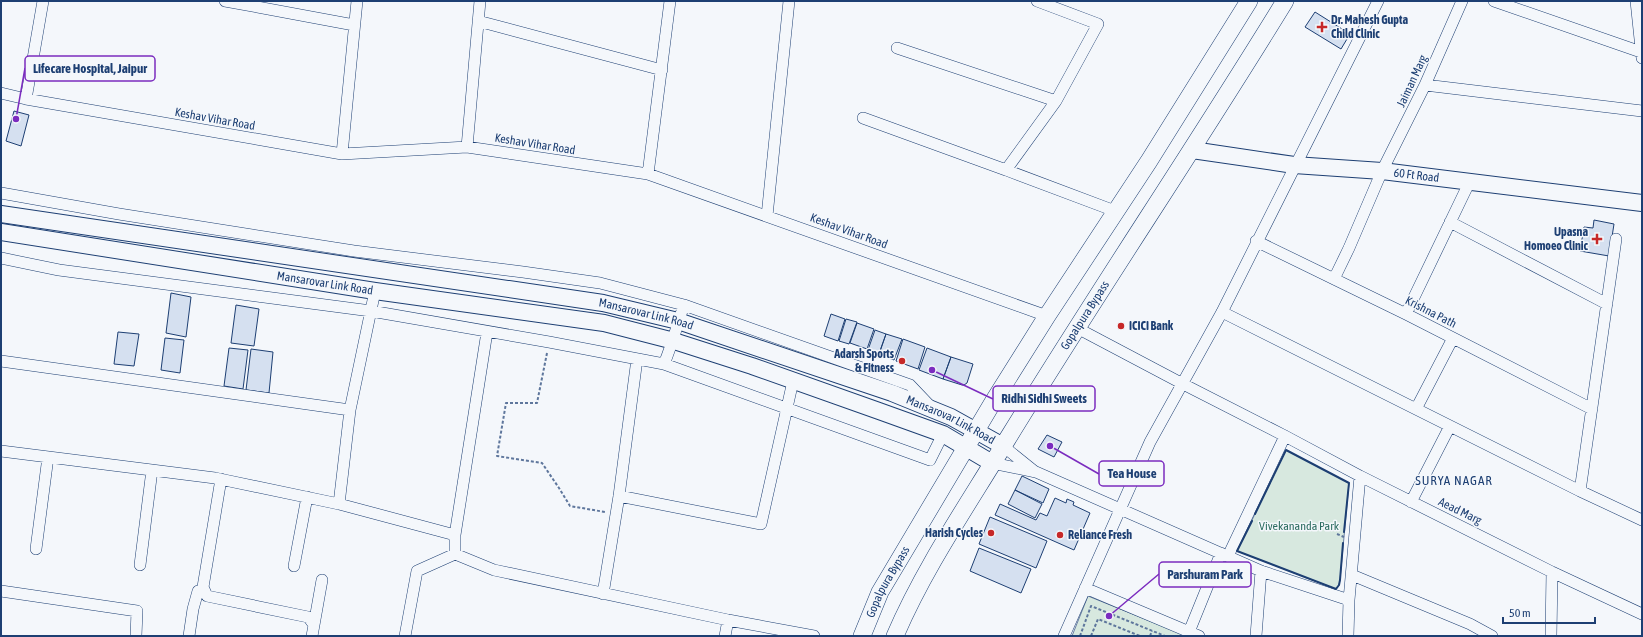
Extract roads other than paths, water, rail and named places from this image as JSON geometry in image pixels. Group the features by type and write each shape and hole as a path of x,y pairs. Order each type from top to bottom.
{"main road":[{"name":"Gopalpura Bypass","path":"862,636 880,592 966,447 1047,316 1114,212 1149,162 1249,1"},
{"name":"Gopalpura Bypass","path":"895,636 906,611 940,548 992,463 1192,150 1285,1"}],"street":[{"path":"26,99 43,1"},
{"path":"225,1 239,2 354,25"},
{"path":"342,154 356,1"},
{"path":"467,147 480,1"},
{"path":"648,174 670,1"},
{"path":"767,216 789,1"},
{"path":"1006,170 1056,101 1098,24 1038,1"},
{"path":"1064,636 1150,442 1222,312 1294,165 1378,1"},
{"name":"Jaiman Marg","path":"1334,279 1350,248 1382,171 1425,85 1462,1"},
{"path":"1494,1 1642,55 1636,1"},
{"path":"478,21 662,70"},
{"path":"897,48 1056,101"},
{"path":"1425,85 1642,111"},
{"name":"Keshav Vihar Road","path":"1,93 26,99 342,154 467,147 648,174 1047,316"},
{"path":"863,118 1006,170 1114,212"},
{"name":"60 Ft Road","path":"1192,150 1294,165 1382,171 1642,203"},
{"path":"1406,314 1470,181"},
{"path":"1,193 352,258 523,272 600,283 684,305 910,385 933,410"},
{"name":"Mansarovar Link Road","path":"1,214 237,250 352,258 603,303 678,321 892,393 951,417 1003,446 1036,472"},
{"path":"1450,222 1607,304"},
{"name":"Mansarovar Link Road","path":"1,232 375,291 604,323 674,340 793,380 943,434 992,463 1036,472"},
{"path":"1580,491 1616,239"},
{"name":"Krishna Path","path":"1256,242 1406,314 1592,409"},
{"path":"1,258 58,270 371,311 664,364 930,460 943,434"},
{"path":"339,504 350,410 375,291"},
{"path":"664,364 674,340 678,321 684,305"},
{"path":"1222,312 1580,491 1642,520"},
{"name":"Aead Marg","path":"1077,328 1410,502 1552,572 1642,614"},
{"path":"455,554 455,535 487,332"},
{"path":"1416,409 1453,338"},
{"path":"603,594 619,496 637,359"},
{"path":"1,361 350,410"},
{"path":"619,496 761,524 785,408 793,380"},
{"path":"1410,502 1450,426"},
{"path":"1085,588 1194,634 1224,555 1285,436"},
{"path":"1,451 221,479 339,504 455,535"},
{"path":"36,549 48,457"},
{"path":"140,565 152,470"},
{"path":"1036,472 1262,571 1349,600"},
{"path":"1348,636 1349,600 1360,476"},
{"path":"221,479 203,587 207,596 308,617 313,631"},
{"path":"294,566 307,497"},
{"path":"405,636 417,571 455,554 494,570 728,620 814,636"},
{"path":"1256,636 1262,571"},
{"path":"1551,636 1552,572"},
{"path":"1352,575 1470,624 1492,636"},
{"path":"313,631 322,580"},
{"path":"1,591 137,611 136,636"},
{"path":"189,636 198,591"},
{"path":"725,636 728,620"},
{"path":"1469,636 1470,624"}],"place":[{"name":"Dr. Mahesh Gupta Child Clinic","path":"1322,27"},
{"name":"Lifecare Hospital, Jaipur","path":"16,119"},
{"name":"Upasna Homoeo Clinic","path":"1597,239"},
{"name":"ICICI Bank","path":"1121,326"},
{"name":"Adarsh Sports & Fitness","path":"902,361"},
{"name":"Ridhi Sidhi Sweets","path":"932,370"},
{"name":"Tea House","path":"1050,446"},
{"name":"Harish Cycles","path":"991,533"},
{"name":"Reliance Fresh","path":"1060,535"},
{"name":"Parshuram Park","path":"1109,616"}],"district":[{"name":"SURYA NAGAR","path":"1454,480"}],"park label":[{"name":"Vivekananda Park","path":"1299,526"}]}
